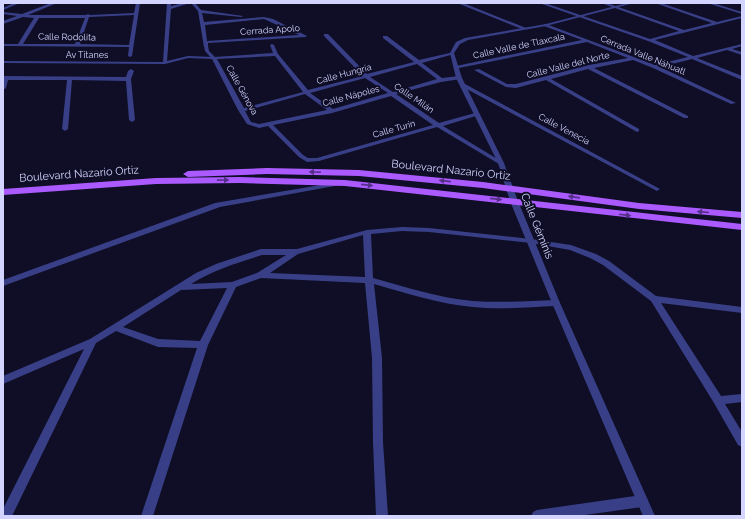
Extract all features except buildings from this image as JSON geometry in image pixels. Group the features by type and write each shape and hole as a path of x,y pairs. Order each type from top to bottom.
{"main road":[{"name":"Boulevard Nazario Ortiz","path":"156,180 181,174 226,172 298,171 373,174 509,189 638,206 742,215"},
{"name":"Boulevard Nazario Ortiz","path":"3,192 156,180 240,180 345,183 514,201 663,220 742,227"}],"street":[{"path":"3,9 18,3"},
{"path":"3,23 55,3"},
{"path":"130,56 130,46 138,3"},
{"path":"165,61 169,5 188,3"},
{"path":"193,3 200,11 206,45"},
{"path":"459,3 524,28"},
{"path":"541,3 650,40 742,78"},
{"path":"603,3 682,31"},
{"path":"452,53 458,44 467,39 546,25 632,3"},
{"path":"657,3 716,23"},
{"path":"709,3 742,13"},
{"name":"Cerrada Apolo","path":"200,11 270,20 305,36 206,45"},
{"path":"3,13 37,17 136,14"},
{"path":"77,45 88,15"},
{"path":"650,40 742,16"},
{"path":"20,45 37,17"},
{"path":"3,18 11,20"},
{"name":"Cerrada Apolo","path":"202,24 254,18"},
{"name":"Cerrada Valle Náhuatl","path":"546,25 655,67 733,103"},
{"name":"Calle Milán","path":"326,35 366,76 439,126 500,163"},
{"path":"385,37 441,80"},
{"name":"Calle Valle de Tlaxcala","path":"456,68 586,41"},
{"name":"Calle Rodolita","path":"3,45 130,46"},
{"name":"Calle Génova","path":"206,45 206,51 214,58 249,123 254,126 270,125 301,156 308,160 317,160"},
{"path":"272,45 276,54 307,92 332,111"},
{"path":"655,67 742,45"},
{"path":"728,49 742,54"},
{"name":"Calle Hungría","path":"241,110 452,53"},
{"name":"Calle Géminis","path":"452,53 459,78 500,163 509,189 556,303 648,516"},
{"path":"172,62 188,57 214,58 276,54"},
{"name":"Calle Valle del Norte","path":"477,70 506,85 516,86 633,59"},
{"name":"Av Titanes","path":"3,61 172,62"},
{"name":"Av Titanes","path":"3,61 172,62"},
{"path":"589,68 686,117"},
{"path":"131,71 128,79 132,120"},
{"path":"3,88 5,78 128,79"},
{"name":"Calle Nápoles","path":"270,125 332,111 441,80 459,78"},
{"path":"546,78 637,130"},
{"path":"65,129 70,79"},
{"name":"Calle Venecia","path":"463,85 657,189"},
{"name":"Calle Turín","path":"317,160 477,114"},
{"path":"3,284 218,204 345,183"},
{"path":"179,287 232,285 260,275 297,252 367,232 402,229 430,230 531,241 571,248 593,256 606,263 654,299 718,400 742,442"},
{"path":"367,232 369,280 376,358 382,516"},
{"path":"3,380 93,341 199,275 242,257 261,252 297,252"},
{"path":"260,275 369,280 426,296 472,304 501,305 556,303"},
{"path":"147,516 202,345 232,285"},
{"path":"654,299 742,310"},
{"path":"114,327 158,343 202,345"},
{"path":"6,516 93,341"},
{"path":"718,400 742,398"},
{"path":"537,516 642,501"}]}
